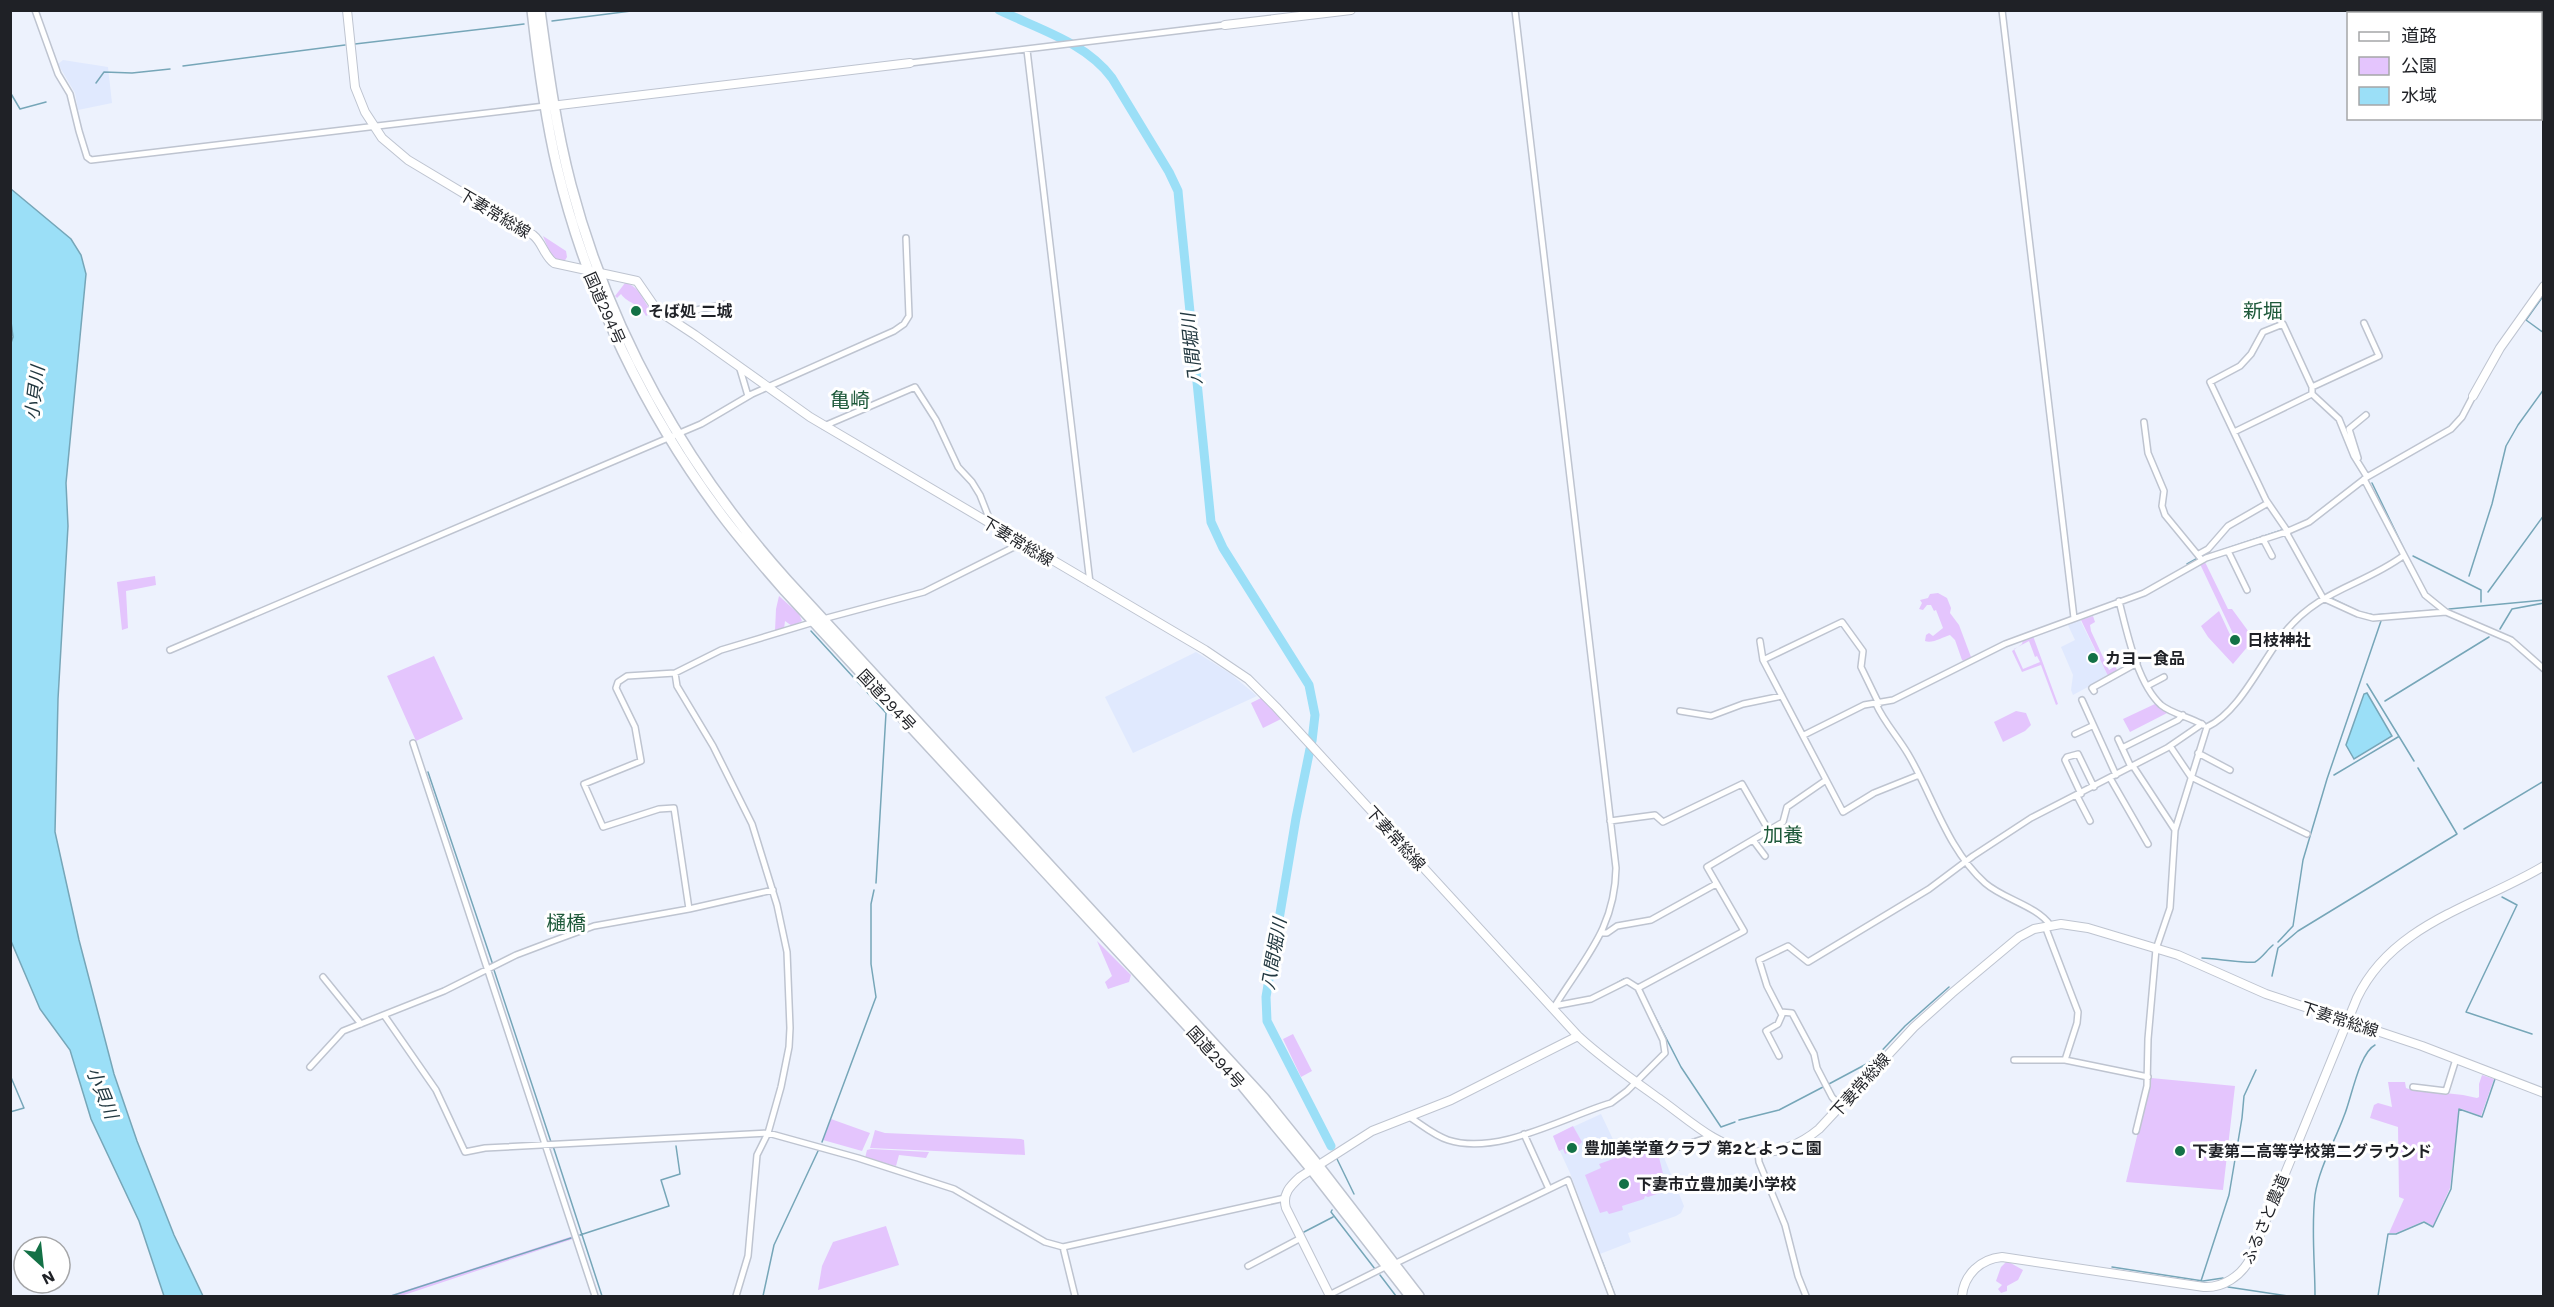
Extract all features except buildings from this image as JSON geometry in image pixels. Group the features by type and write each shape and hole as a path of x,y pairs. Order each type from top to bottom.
{"highway":[{"name":"国道294号","path":"532,10 549,106 594,272 673,436 744,530 818,621 1191,1028 1315,1167 1390,1265 1410,1296"},
{"name":"国道294号","path":"540,10 549,106"},
{"name":"国道294号","path":"1390,1265 1419,1296"}],"main road":[{"name":"下妻常総線","path":"347,10 355,87 374,128 389,145 408,160 533,235 551,261 637,281 652,305 666,316 824,426 1205,650 1257,686 1578,1036 1636,1082 1712,1136 1736,1148 1758,1152 1779,1150 1800,1142 1819,1129 1888,1054 1940,1004 2014,940 2028,932 2048,926 2079,926 2192,961 2266,994 2456,1059 2544,1093"},
{"path":"1225,25 1350,10"},
{"path":"549,106 910,63"},
{"path":"2473,396 2500,348 2544,286"},
{"name":"ふるさと農道","path":"1962,1296 1965,1284 1977,1267 2002,1257 2204,1287 2219,1286 2235,1277 2250,1259 2347,1021 2370,974 2405,939 2544,866"},
{"path":"1329,1296 1286,1208 1285,1198 1289,1186 1372,1131 1451,1100 1578,1036"}],"street":[{"path":"35,10 58,74 70,94 89,160 549,106"},
{"path":"1515,10 1616,882 1610,914 1602,933 1553,1008"},
{"path":"2002,10 2074,618"},
{"path":"910,63 1225,25"},
{"path":"1027,50 1090,583"},
{"path":"170,650 701,424 766,387 888,335 904,324 909,312 906,238"},
{"path":"666,316 726,304"},
{"path":"2234,432 2379,356 2364,323"},
{"path":"2358,458 2354,456 2339,419 2312,391 2283,324 2263,332 2251,354 2240,366 2210,382 2268,503 2287,532 2323,598 2358,614 2373,618 2446,612"},
{"path":"740,369 748,396"},
{"path":"824,426 915,387 936,420 958,467 980,495 991,524"},
{"path":"2201,557 2287,532 2317,518 2366,478 2451,429 2462,417 2473,396"},
{"path":"2366,415 2349,429 2358,458 2403,556 2425,595 2446,612 2511,640 2544,669"},
{"path":"2144,422 2148,453 2164,491 2162,506 2165,516 2201,557"},
{"path":"1804,735 1864,705 1893,700 1996,648 2149,590 2201,557 2228,526 2268,503"},
{"path":"2263,539 2272,556"},
{"path":"689,909 674,808 659,809 603,827 584,785 641,760 635,727 616,684 627,676 675,673 721,650 924,592 1022,543"},
{"path":"2228,551 2247,590"},
{"path":"1779,1056 1766,1031 1780,1021 1781,1012 1767,986 1759,960 1788,946 1808,962 1929,889 2031,818 2113,777 2204,725 2217,722 2230,708 2294,621 2323,598 2403,556"},
{"path":"2118,601 2137,663 2147,686 2163,706 2204,725"},
{"path":"1830,618 1833,625"},
{"path":"1763,660 1796,646 1833,625 1844,624 1863,651 1861,667 1877,704 1909,754 1943,826 1986,884 2043,917 2048,926 2078,1012 2077,1023 2065,1060"},
{"path":"1760,641 1763,660 1843,812 1874,793 1919,775"},
{"path":"2094,691 2092,687 2137,663"},
{"path":"675,673 677,686 712,743 752,824 773,890 787,952 790,1028 785,1071 768,1133 756,1155 748,1256 736,1296"},
{"path":"2147,686 2164,677"},
{"path":"1680,711 1711,716 1743,704 1782,696"},
{"path":"2082,700 2113,777 2148,844"},
{"path":"2122,748 2178,720 2183,715"},
{"path":"2136,1131 2148,1077 2148,1040 2156,949 2170,908 2175,830 2204,725"},
{"path":"2074,734 2092,726"},
{"path":"2118,740 2132,766 2175,830"},
{"path":"414,743 548,1146 595,1296"},
{"path":"2170,746 2191,777 2307,834"},
{"path":"2198,753 2230,770"},
{"path":"2090,822 2065,760 2067,757 2078,754 2094,787"},
{"path":"1638,988 1744,931 1707,867 1783,822 1787,807 1826,780"},
{"path":"1610,821 1655,815 1663,822 1742,784 1769,831"},
{"path":"1753,840 1765,856"},
{"path":"1602,933 1607,933 1617,926 1651,920 1716,884"},
{"path":"310,1067 343,1030 444,992 496,964 594,927 773,890"},
{"path":"323,977 361,1024"},
{"path":"1408,1116 1449,1140 1464,1143 1499,1142 1611,1103 1622,1096 1661,1057 1666,1049 1638,988 1627,981 1591,999 1553,1008"},
{"path":"1781,1012 1792,1012 1812,1050 1815,1064 1840,1106"},
{"path":"384,1015 436,1090 465,1152 486,1148 768,1133 858,1158 954,1189 1045,1242 1063,1247 1285,1198"},
{"path":"2414,1087 2446,1091 2456,1059"},
{"path":"2014,1060 2065,1060 2148,1077"},
{"path":"1524,1134 1550,1189"},
{"path":"1658,1146 1679,1147 1712,1136"},
{"path":"1758,1152 1759,1162 1785,1225 1796,1269 1806,1296"},
{"path":"1329,1296 1568,1180 1612,1296"},
{"path":"1248,1266 1301,1238"},
{"path":"1063,1247 1075,1296"}],"shaded area":[{"path":"63,60 108,67 112,103 78,110 75,93 58,64"},
{"path":"2078,616 2108,676 2073,695 2071,690 2073,675 2061,647 2075,640 2066,621"},
{"path":"1196,652 1231,674 1257,696 1133,753 1105,697"},
{"name":"下妻市立豊加美小学校","path":"1601,1114 1619,1152 1649,1144 1657,1144 1658,1149 1664,1150 1665,1160 1684,1206 1681,1213 1676,1216 1628,1233 1631,1242 1600,1254 1570,1173 1553,1136"}],"green space":[{"path":"543,236 566,251 567,257 564,262 552,258"},
{"path":"625,283 635,287 653,312 646,316 640,308 621,294 617,298 615,296"},
{"path":"2205,562 2228,609 2232,609 2254,639 2233,664 2201,626 2219,611 2233,641 2236,640 2200,564"},
{"path":"155,576 156,585 126,591 128,628 122,630 117,582"},
{"path":"1938,593 1947,598 1951,608 1950,613 1959,625 1971,657 1966,662 1962,660 1955,640 1950,635 1934,641 1925,641 1926,635 1929,633 1933,636 1943,628 1936,610 1934,611 1931,605 1927,605 1923,610 1919,609 1922,603 1920,600 1928,598 1930,594"},
{"path":"779,596 799,614 802,621 792,626 785,621 784,629 775,631 776,609"},
{"path":"2093,616 2095,622 2090,625 2091,631 2109,670 2114,667 2111,656 2117,670 2108,676 2081,620"},
{"path":"2033,636 2058,704 2056,705 2041,665 2022,672 2012,651 2014,649 2023,669 2040,662 2037,656 2035,657 2029,641 2018,647 2023,640"},
{"path":"434,656 463,719 416,741 387,676"},
{"path":"1261,698 1281,719 1263,728 1251,703"},
{"path":"2157,703 2171,711 2130,732 2123,719"},
{"path":"2016,711 2026,713 2031,725 2025,731 2003,742 1994,722"},
{"path":"1097,941 1131,975 1129,982 1108,989 1105,982 1112,976"},
{"path":"1293,1034 1312,1071 1301,1077 1283,1039"},
{"path":"2482,1075 2494,1079 2481,1116 2459,1108 2450,1188 2433,1226 2424,1221 2396,1233 2389,1233 2404,1199 2399,1197 2398,1127 2370,1118 2374,1105 2378,1103 2392,1107 2388,1082 2405,1082 2406,1088 2409,1089 2477,1098"},
{"name":"下妻第二高等学校第二グラウンド","path":"2151,1078 2235,1086 2223,1190 2126,1182"},
{"path":"831,1119 870,1133 862,1151 823,1140"},
{"path":"1573,1126 1582,1142 1565,1154 1563,1149 1559,1151 1553,1136"},
{"path":"875,1130 885,1133 1021,1139 1024,1140 1025,1155 870,1148"},
{"path":"1647,1147 1657,1149 1666,1186 1663,1192 1645,1196 1644,1199 1622,1206 1623,1210 1609,1214 1607,1211 1600,1213 1585,1175 1601,1168 1599,1164"},
{"path":"867,1150 929,1152 926,1158 899,1155 896,1166 865,1158"},
{"path":"886,1226 899,1265 818,1290 822,1266 833,1242"},
{"path":"573,1236 573,1239 401,1296 388,1296"},
{"path":"2007,1261 2023,1270 2018,1280 2007,1286 2007,1291 2001,1293 1998,1289 2002,1285 1996,1281 2001,1267"}],"water":[{"name":"小貝川","path":"11,189 71,239 81,255 86,274 66,483 68,526 58,699 55,832 79,940 114,1074 137,1141 174,1235 203,1296 164,1296 139,1221 91,1119 70,1050 40,1009 11,941 10,346 13,337 10,314"},
{"path":"2367,693 2392,736 2354,759 2346,745 2364,694"}],"waterway":[{"path":"552,21 639,10"},
{"name":"八間堀川","path":"999,10 1075,46 1101,66 1112,78 1169,172 1178,191 1211,522 1223,548 1309,685 1315,715 1312,741"},
{"path":"355,44 524,24"},
{"path":"183,66 345,45"},
{"path":"96,83 104,72 132,73 170,69"},
{"path":"10,92 20,109 46,102"},
{"path":"2544,295 2526,320 2544,333"},
{"path":"2469,576 2492,504 2506,446 2544,389"},
{"path":"2342,420 2346,429"},
{"path":"2372,483 2404,549"},
{"path":"2488,592 2544,515"},
{"path":"2201,557 2282,530"},
{"path":"2413,556 2481,590 2481,602"},
{"path":"2187,564 2196,559"},
{"path":"2331,598 2359,612 2374,615 2438,610"},
{"path":"2449,609 2544,600"},
{"path":"2500,629 2512,609 2544,603"},
{"path":"2278,942 2293,926 2303,860 2327,779 2381,621"},
{"path":"811,631 886,713 876,883"},
{"path":"2385,701 2489,637"},
{"path":"2367,684 2414,761"},
{"path":"2334,775 2398,737"},
{"name":"八間堀川","path":"1310,749 1266,997 1267,1021 1331,1146"},
{"path":"2272,976 2278,948 2298,931 2457,834 2418,768"},
{"path":"428,772 493,965"},
{"path":"2464,829 2544,781"},
{"path":"822,1142 876,997 871,964 871,904 874,890"},
{"path":"2502,897 2517,905 2466,1012 2532,1034"},
{"path":"2202,958 2255,962 2273,945"},
{"path":"494,970 551,1142"},
{"path":"1617,983 1624,979"},
{"path":"1827,1085 1872,1061 1905,1026 1949,987"},
{"path":"1541,990 1547,997"},
{"path":"1647,1001 1681,1067 1721,1127 1735,1122"},
{"path":"2315,1296 2313,1220 2317,1185 2347,1109 2364,1057 2375,1045"},
{"path":"2201,1281 2229,1195 2244,1096 2256,1070"},
{"path":"10,1075 24,1108 10,1112"},
{"path":"2378,1296 2388,1234 2396,1234 2424,1222 2433,1227 2451,1189 2459,1109 2482,1117 2495,1079"},
{"path":"1739,1120 1779,1110 1823,1087"},
{"path":"553,1146 602,1296"},
{"path":"580,1235 669,1206 661,1180 680,1174 676,1146"},
{"path":"763,1296 774,1245 818,1151"},
{"name":"八間堀川","path":"1337,1159 1354,1194"},
{"name":"八間堀川","path":"1332,1210 1331,1212 1375,1269"},
{"path":"1304,1232 1333,1217"},
{"path":"391,1296 571,1238"},
{"path":"1602,1261 1615,1296"},
{"path":"2112,1267 2203,1281 2223,1278"},
{"name":"八間堀川","path":"1380,1275 1396,1296"},
{"path":"2228,1287 2288,1296"}],"place":[{"name":"そば処 二城","path":"636,311"},
{"name":"日枝神社","path":"2235,640"},
{"name":"カヨー食品","path":"2093,658"},
{"name":"豊加美学童クラブ 第2とよっこ園","path":"1572,1148"},
{"name":"下妻第二高等学校第二グラウンド","path":"2180,1151"},
{"name":"下妻市立豊加美小学校","path":"1624,1184"}],"district":[{"name":"新堀","path":"2263,311"},
{"name":"亀崎","path":"850,400"},
{"name":"加養","path":"1783,835"},
{"name":"樋橋","path":"566,923"}]}
